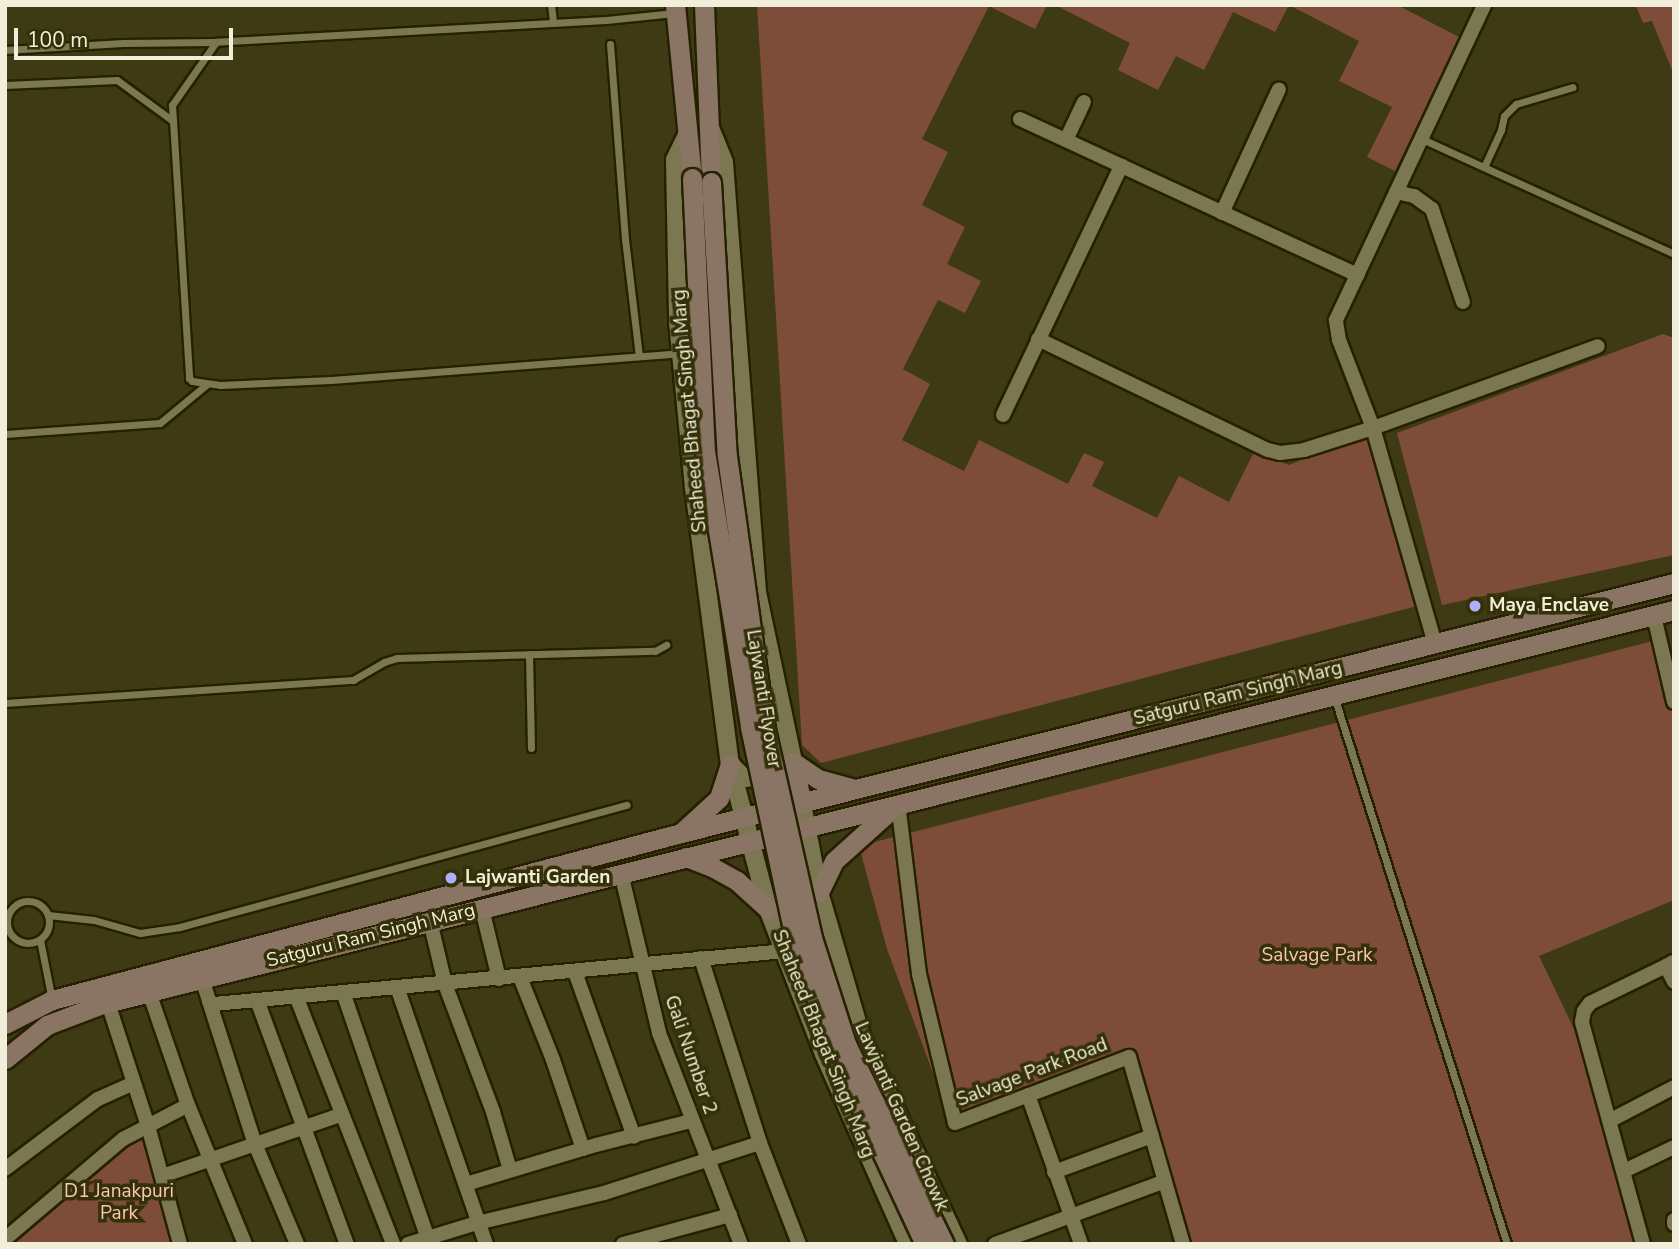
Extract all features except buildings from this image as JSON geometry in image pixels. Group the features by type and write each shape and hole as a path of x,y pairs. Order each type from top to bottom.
{"main road":[{"path":"704,5 709,124"},
{"name":"Shaheed Bhagat Singh Marg","path":"675,9 688,133"},
{"name":"Lajwanti Flyover","path":"709,124 702,180 705,451 750,727 794,934 834,1049 925,1244"},
{"name":"Lajwanti Flyover","path":"688,133 702,180 727,456 765,729 812,938 846,1044 944,1244"},
{"name":"Satguru Ram Singh Marg","path":"802,804 1674,583"},
{"name":"Satguru Ram Singh Marg","path":"806,827 1674,610"},
{"path":"793,762 818,779 859,790"},
{"path":"743,818 802,804 793,762"},
{"path":"681,833 719,798 730,764"},
{"path":"819,892 834,861 898,803"},
{"name":"Satguru Ram Singh Marg","path":"5,1024 52,1000 743,818"},
{"path":"749,841 806,827"},
{"name":"Satguru Ram Singh Marg","path":"5,1059 47,1025 108,1003 749,841"},
{"path":"686,857 737,881 768,909"}],"street":[{"path":"1435,644 1373,428 1339,340 1336,320 1484,5"},
{"path":"1222,213 1279,89"},
{"path":"1066,140 1084,102"},
{"path":"1020,119 1358,275"},
{"path":"709,124 724,163 757,592 793,762 786,775 744,778 730,764"},
{"name":"Shaheed Bhagat Singh Marg","path":"688,133 675,160 681,353 694,488 730,764 743,818"},
{"path":"1003,415 1121,166"},
{"path":"1396,192 1414,196 1432,209 1463,302"},
{"path":"1038,339 1268,450 1280,453 1304,450 1373,428 1598,346"},
{"path":"1654,616 1674,702"},
{"name":"Salvage Park Road","path":"898,803 919,974 955,1123 1129,1056 1183,1244"},
{"name":"Lawjanti Garden Chowk","path":"802,804 819,892 861,1036 958,1244"},
{"path":"743,818 749,841"},
{"name":"Shaheed Bhagat Singh Marg","path":"749,841 768,909 824,1054 908,1244"},
{"name":"Gali Number 2","path":"621,873 659,1033 741,1244"},
{"path":"482,908 499,979"},
{"path":"430,921 445,984 493,1112 510,1170"},
{"path":"209,1001 214,1004 445,984 785,951"},
{"path":"701,958 760,1143 799,1244"},
{"path":"1643,1244 1582,1022 1584,1011 1590,1003 1670,964 1674,982"},
{"path":"575,972 634,1137"},
{"path":"520,977 553,1060 583,1149"},
{"path":"202,979 255,1144 297,1244"},
{"path":"397,987 486,1244"},
{"path":"149,992 188,1105 245,1244"},
{"path":"343,992 429,1241"},
{"path":"296,996 340,1115 393,1244"},
{"path":"257,1000 347,1244"},
{"path":"108,1003 148,1126 180,1244"},
{"path":"824,1054 826,1038 847,1030 861,1036"},
{"path":"5,1169 98,1099 134,1083"},
{"path":"1611,1120 1674,1087"},
{"path":"1028,1095 1082,1244"},
{"path":"5,1239 123,1139 188,1105"},
{"path":"162,1176 340,1115"},
{"path":"466,1184 583,1149 691,1121"},
{"path":"1054,1172 1152,1136"},
{"path":"408,1244 429,1241 477,1223 604,1193 760,1143"},
{"path":"1624,1171 1674,1147"},
{"path":"995,1244 1165,1181"},
{"path":"623,1244 730,1215"}],"lane":[{"path":"551,5 553,22"},
{"path":"5,50 216,42 553,22 675,9"},
{"path":"216,42 174,100 173,121 189,378 206,385 331,380 681,353"},
{"path":"610,44 625,239 639,356"},
{"path":"5,85 117,80 173,121"},
{"path":"1484,167 1501,130 1504,116 1516,104 1573,87"},
{"path":"1421,138 1674,254"},
{"path":"5,434 160,423 206,385"},
{"path":"5,703 353,680 384,662 397,659 655,651 666,645"},
{"path":"529,654 531,748"},
{"path":"1334,695 1507,1244"},
{"path":"48,915 94,920 140,933 180,928 627,805"},
{"path":"26,901 40,904 48,915 49,929 40,940 27,944 14,938 6,919 13,907 26,901"},
{"path":"40,940 52,1000"}],"green space":[{"path":"757,5 1047,5 1035,29 989,6 922,139 948,152 922,205 965,227 947,264 981,281 965,313 938,300 903,369 930,384 902,440 964,471 979,440 1068,484 1084,453 1104,462 1092,486 1157,518 1179,476 1229,502 1254,452 1289,465 1369,431 1417,606 821,763 802,745"},
{"path":"1055,5 1289,5 1275,32 1233,12 1204,70 1176,56 1158,90 1118,70 1130,43"},
{"path":"1289,5 1397,5 1461,38 1395,171 1367,157 1392,107 1339,81 1359,41"},
{"path":"1674,5 1674,75 1652,21 1643,23 1636,6"},
{"path":"1663,334 1674,338 1674,555 1442,605 1397,433"},
{"name":"Salvage Park","path":"1653,641 1674,695 1674,900 1539,956 1586,1054 1644,1244 1181,1244 1121,1059 950,1119 887,949 859,846"},
{"name":"D1 Janakpuri Park","path":"141,1137 176,1244 10,1244 125,1145"}],"place":[{"name":"Maya Enclave","path":"1475,606"},
{"name":"Lajwanti Garden","path":"451,878"}]}
